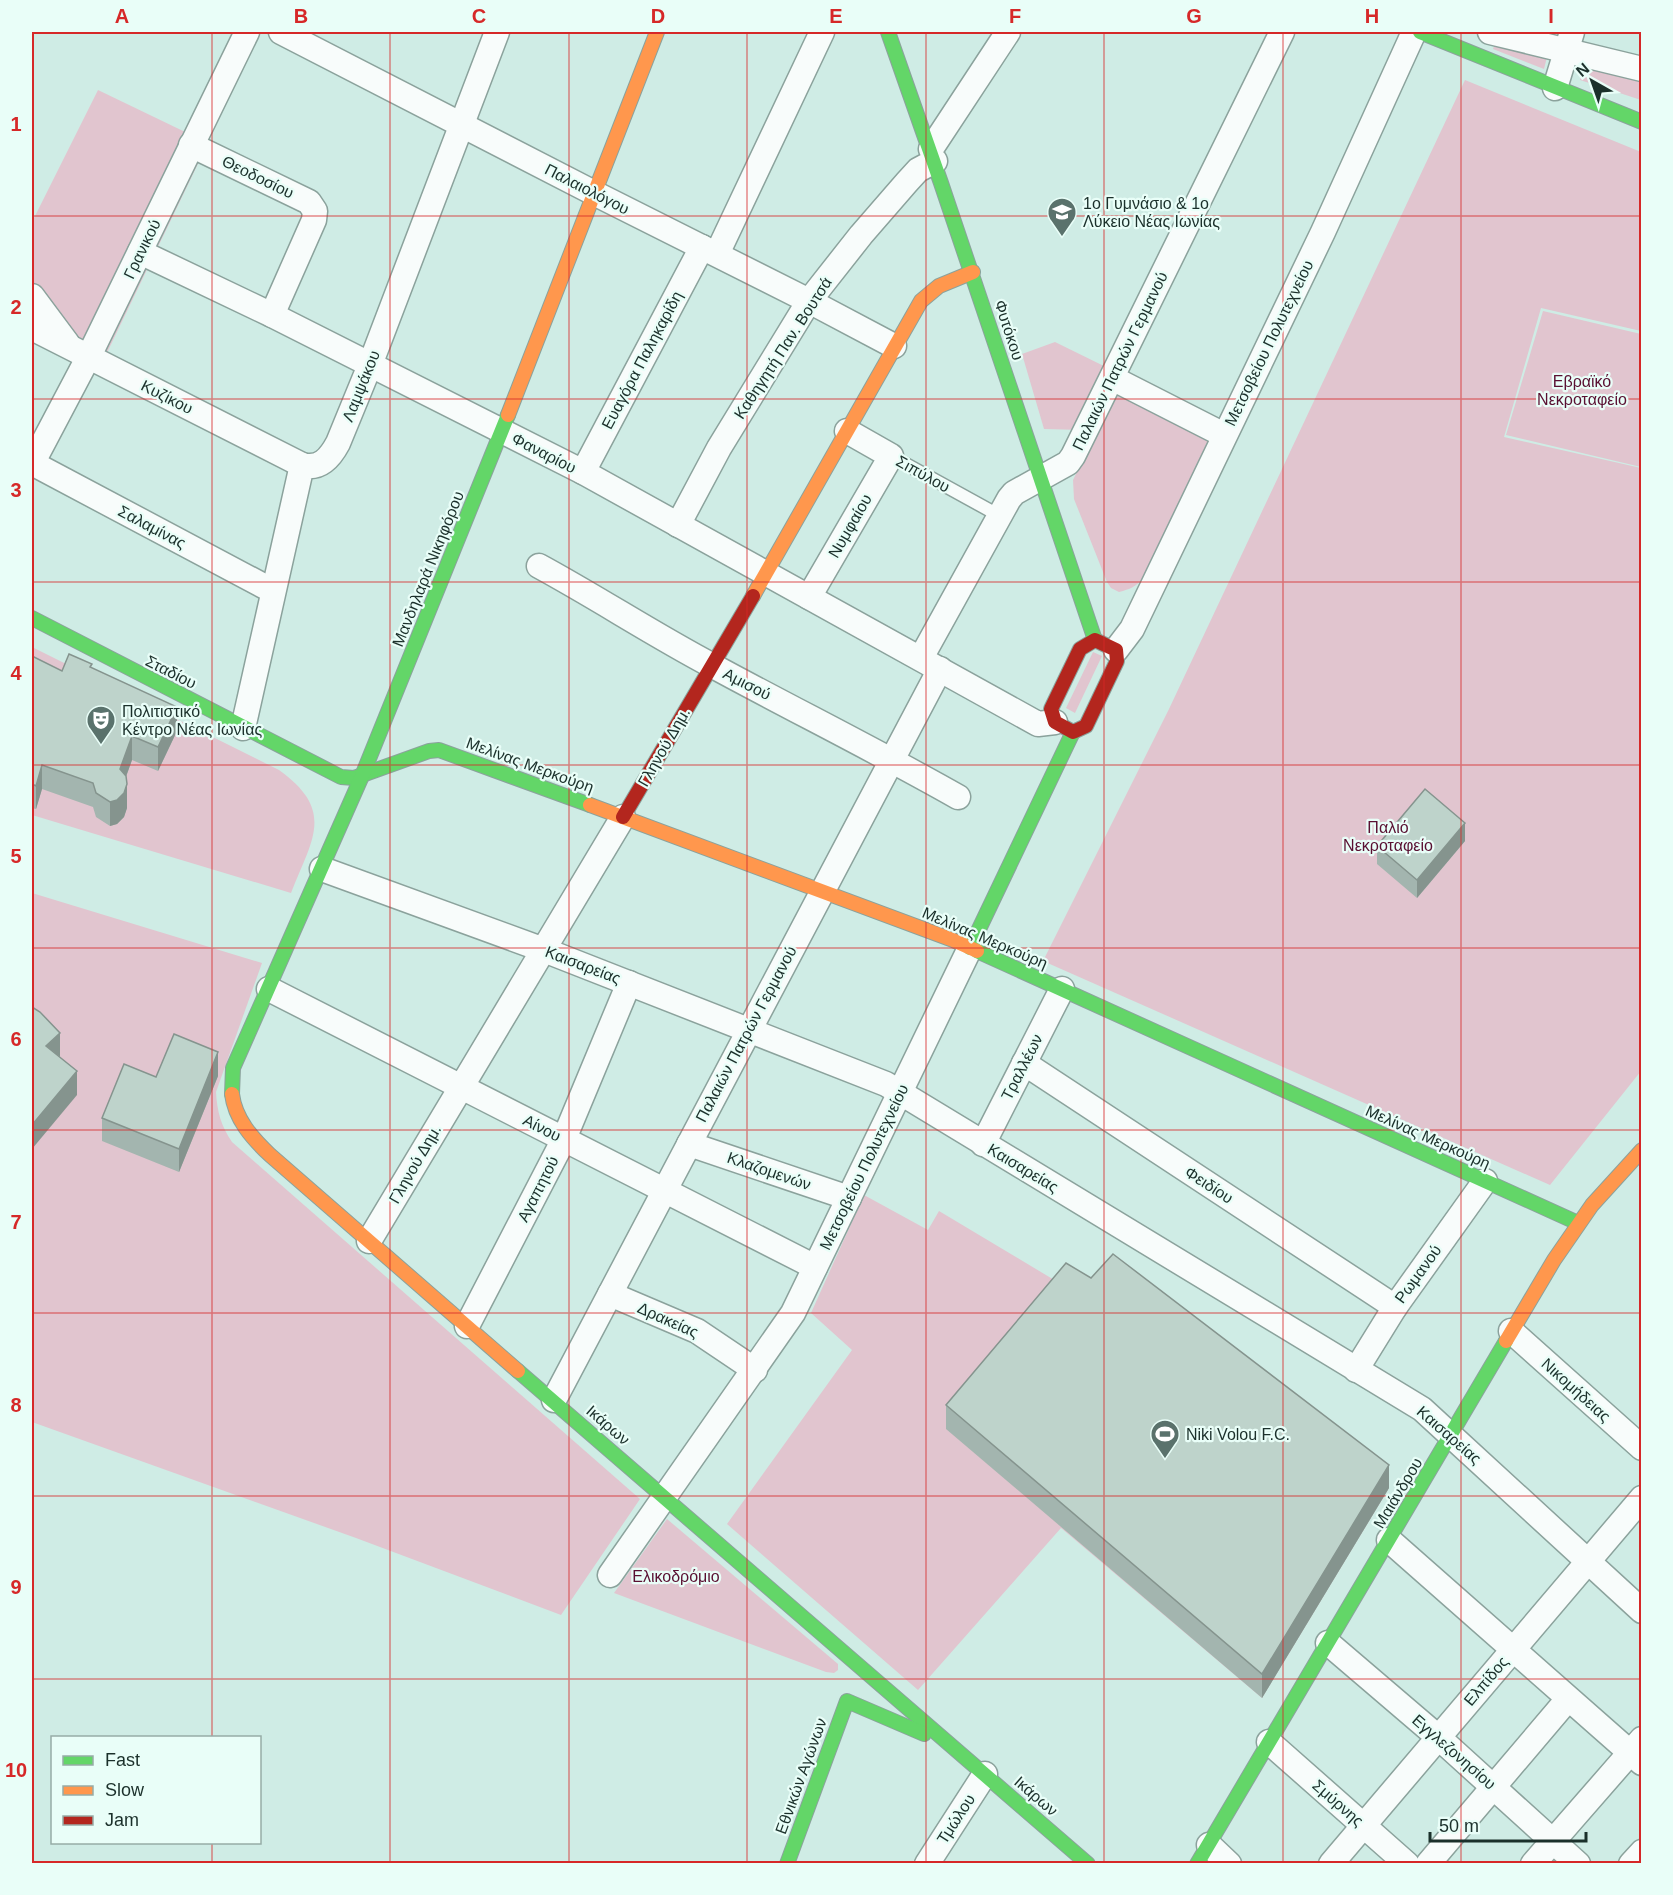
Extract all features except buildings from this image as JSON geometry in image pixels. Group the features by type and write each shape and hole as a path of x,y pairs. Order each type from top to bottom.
{"street":[{"name":"Γρανικού","path":"32,463 83,353 140,252 247,32"},
{"name":"Παλαιολόγου","path":"280,32 894,346"},
{"name":"Λαμψάκου","path":"302,465 314,467 324,462 332,454 370,365 496,32"},
{"name":"Μανδηλαρά Νικηφόρου","path":"238,1116 231,1088 233,1068 362,776 502,431 657,32"},
{"name":"Ευαγόρα Παληκαρίδη","path":"583,472 709,251 822,32"},
{"name":"Φυτόκου","path":"888,32 973,272 1039,478 1106,645"},
{"name":"Καθηγητή Παν. Βουτσά","path":"678,525 719,448 809,301 861,235 933,155 1008,32"},
{"name":"Παλαιών Πατρών Γερμανού","path":"554,1400 821,892 893,760 930,664 1000,516 1014,492 1068,463 1282,32"},
{"name":"Μετσοβείου Πολυτεχνείου","path":"1106,645 1132,629 1323,232 1414,32"},
{"path":"1420,32 1641,122"},
{"path":"1481,57 1490,32 1570,41 1641,69"},
{"path":"1555,88 1570,41"},
{"name":"Θεοδοσίου","path":"194,141 309,202 315,211 314,220 272,315"},
{"name":"Φαναρίου","path":"140,252 272,315 583,472 1038,724 1064,727"},
{"name":"Γληνού Δημ.","path":"369,1241 766,574 921,301 943,282 973,272"},
{"path":"32,296 83,353"},
{"name":"Κυζίκου","path":"32,328 302,465"},
{"path":"1112,378 1224,435"},
{"name":"Σιπύλου","path":"847,431 891,456"},
{"name":"Νυμφαίου","path":"809,597 891,456"},
{"name":"Σαλαμίνας","path":"32,463 273,591"},
{"path":"243,728 302,465"},
{"name":"Αμισού","path":"539,566 711,666 893,760 958,797"},
{"name":"Σταδίου","path":"32,618 341,777 351,779 362,776"},
{"path":"1106,645 1117,661 1086,726 1064,727 1050,709 1080,649 1106,645"},
{"name":"Μετσοβείου Πολυτεχνείου","path":"610,1575 793,1313 970,948 1064,727"},
{"name":"Μελίνας Μερκούρη","path":"362,776 429,751 440,750 623,817 970,948 1578,1223"},
{"name":"Καισαρείας","path":"322,869 544,950 875,1079 899,1092 1422,1409 1641,1611"},
{"name":"Αγαπητού","path":"467,1326 564,1140 629,983"},
{"name":"Αίνου","path":"268,989 815,1267"},
{"name":"Τραλλέων","path":"983,1144 1062,989"},
{"name":"Φειδίου","path":"1024,1064 1395,1307"},
{"name":"Ικάρων","path":"238,1116 257,1144 984,1774 1076,1859"},
{"name":"Κλαζομενών","path":"689,1144 849,1198"},
{"name":"Μαιάνδρου","path":"1200,1858 1578,1223 1606,1187 1641,1150"},
{"name":"Ρωμανού","path":"1356,1370 1395,1307 1485,1181"},
{"name":"Δρακείας","path":"610,1294 697,1331 754,1370"},
{"name":"Νικομήδειας","path":"1512,1331 1641,1448"},
{"name":"Ελπίδος","path":"1331,1863 1641,1498"},
{"path":"1389,1540 1568,1699 1638,1751 1533,1863"},
{"name":"Εγγλεζονησίου","path":"1329,1643 1494,1786 1578,1863"},
{"path":"1428,1863 1568,1699"},
{"name":"Ικάρων","path":"847,1701 919,1731 962,1755"},
{"name":"Εθνικών Αγώνων","path":"787,1863 847,1701"},
{"name":"Σμύρνης","path":"1269,1742 1407,1863"},
{"name":"Τμώλου","path":"927,1863 984,1774"},
{"path":"1631,1863 1641,1852"},
{"path":"1200,1858 1229,1863"}],"lane":[{"name":"Σιπύλου","path":"891,456 1000,516"}],"green space":[{"path":"1496,40 1548,53 1544,69 1493,49"},
{"path":"1585,62 1641,77 1641,100 1580,80"},
{"name":"Παλιό Νεκροταφείο","path":"1465,80 1641,152 1641,331 1541,308 1504,437 1641,468 1641,1071 1550,1185 1043,961 1169,709"},
{"path":"98,90 208,143 103,361 32,325 32,222"},
{"name":"Εβραϊκό Νεκροταφείο","path":"1543,311 1641,334 1641,467 1506,435"},
{"path":"1055,342 1112,370 1082,430 1044,429 1022,354"},
{"path":"1117,390 1210,437 1143,578 1138,584 1119,592 1111,588 1107,582 1074,499 1073,480"},
{"path":"32,647 279,770 297,785 308,799 313,813 314,827 306,857 291,893 32,815"},
{"path":"1093,652 1102,656 1075,713 1066,708"},
{"path":"32,893 262,963 216,1092 220,1118 232,1142 640,1499 561,1615 356,1538 32,1422"},
{"path":"864,1195 928,1230 939,1211 1066,1287 1389,1488 1262,1698 1061,1528 918,1690 727,1524 852,1350 811,1313"},
{"name":"Ελικοδρόμιο","path":"667,1519 838,1664 838,1670 834,1673 826,1672 614,1593"}],"traffic: fast":[{"path":"888,32 1095,640"},
{"path":"1420,32 1642,122"},
{"path":"232,1094 233,1068 362,776 508,415"},
{"path":"32,618 341,777 354,778 429,751 439,750 590,805"},
{"path":"970,948 1073,732"},
{"path":"977,951 1578,1223"},
{"path":"1197,1864 1506,1341"},
{"path":"518,1371 1088,1864"},
{"path":"787,1864 847,1701 924,1734"}],"traffic: slow":[{"path":"508,415 657,32"},
{"path":"753,596 921,301 939,286 973,272"},
{"path":"590,805 953,940 977,951"},
{"path":"232,1094 245,1128 270,1155 518,1371"},
{"path":"1506,1341 1554,1260 1592,1205 1642,1150"}],"traffic: jam":[{"path":"623,817 753,596"},
{"path":"1095,640 1116,650 1117,661 1086,726 1073,732 1055,722 1051,709 1080,649 1095,640"}],"place":[{"name":"1ο Γυμνάσιο & 1ο Λύκειο Νέας Ιωνίας","path":"1062,238"},
{"name":"Πολιτιστικό Κέντρο Νέας Ιωνίας","path":"101,746"},
{"name":"Niki Volou F.C.","path":"1165,1460"}]}
